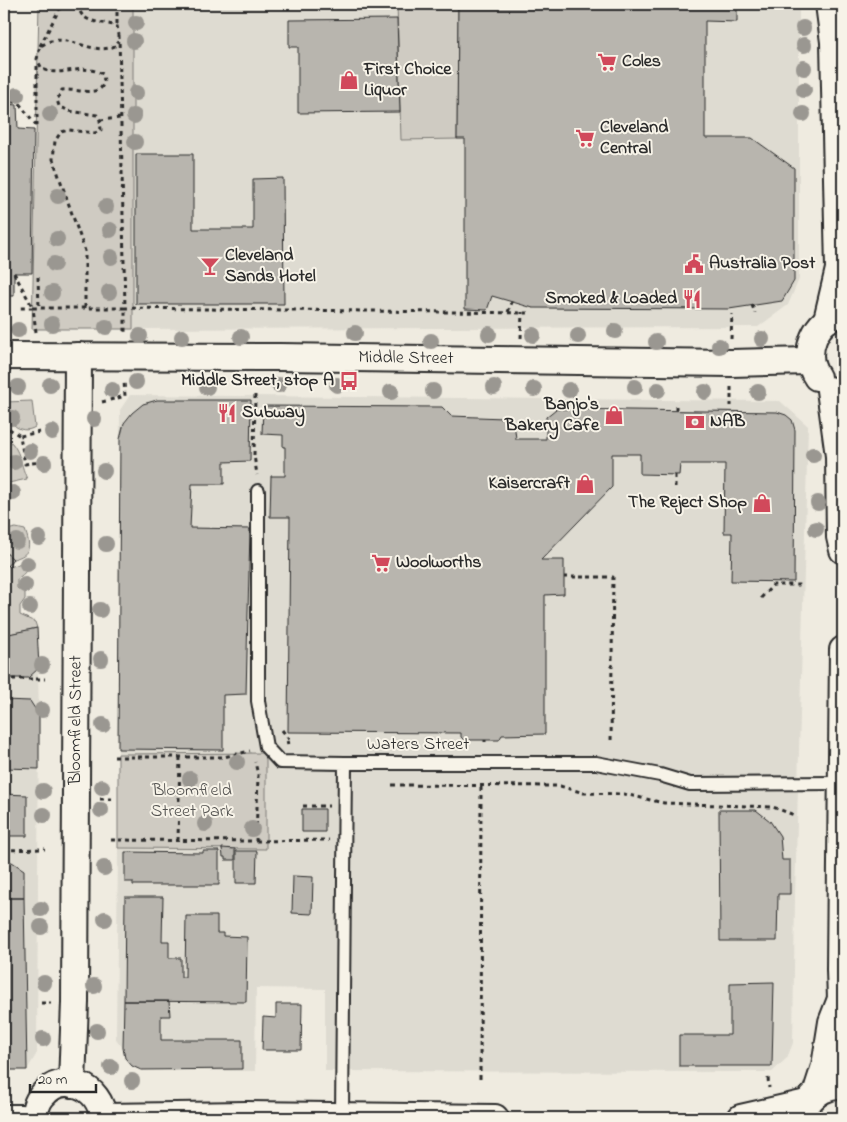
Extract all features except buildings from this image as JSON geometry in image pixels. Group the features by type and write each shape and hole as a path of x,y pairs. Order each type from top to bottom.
{"street":[{"path":"829,4 834,42 839,270 835,317 819,328 813,338 810,349 810,361 814,372 821,382 837,393 840,536 843,550"},
{"name":"Middle Street","path":"4,356 280,357 731,363 810,361"},
{"name":"Bloomfield Street","path":"72,1084 75,1002 78,356"},
{"path":"808,1105 825,1066 832,1022 842,1002 840,970 843,650"},
{"path":"34,1118 36,1107 41,1097 50,1089 60,1084 82,1086 90,1091 102,1107 104,1117 342,1116 495,1118"},
{"path":"740,1118 808,1105 832,1086 843,1086"},
{"path":"4,1118 21,1118"}],"lane":[{"path":"258,491 258,701 266,747 280,762 345,762"},
{"name":"Waters Street","path":"342,1116 345,762 596,763 660,775 690,784 842,783"}],"path":[{"path":"4,102 18,102 37,126 37,59 40,46 62,4"},
{"path":"79,4 83,17 94,22 107,22 117,26"},
{"path":"117,4 125,332"},
{"path":"40,46 52,41 109,49 117,45 119,35"},
{"path":"37,59 42,69 51,72 64,72 81,68 93,69 102,74 104,81 101,88 95,92 71,89 62,90 58,100 59,106 68,111 97,115 100,120 100,130 95,133 69,130 61,132 55,141 53,159 85,251 85,308"},
{"path":"100,120 121,118"},
{"path":"14,273 33,308 36,335"},
{"path":"38,277 39,308"},
{"path":"508,312 512,302"},
{"path":"752,305 755,314"},
{"path":"17,308 528,312"},
{"path":"521,341 522,312"},
{"path":"731,338 732,314"},
{"path":"101,402 125,396 124,381"},
{"path":"731,385 731,406"},
{"path":"255,395 254,456 258,491"},
{"path":"676,405 676,410"},
{"path":"4,423 5,426 20,436 40,432"},
{"path":"20,436 25,464 41,462"},
{"path":"675,475 675,490"},
{"path":"564,577 613,577 611,743"},
{"path":"761,598 773,585 800,585"},
{"path":"4,679 45,679"},
{"path":"258,701 291,742 266,747"},
{"path":"114,758 224,757 252,750 258,775 256,841"},
{"path":"178,840 180,757"},
{"path":"480,1079 481,763"},
{"path":"392,785 560,786 584,793 624,794 664,803 773,807 794,815"},
{"path":"303,806 345,806"},
{"path":"111,840 344,840"},
{"path":"4,850 45,849"}],"shaded area":[{"path":"133,4 790,4 799,11 799,279 788,305 758,327 133,329"},
{"path":"130,395 780,401 808,426 795,896 793,1043 787,1058 772,1072 325,1071 325,989 256,988 255,1071 141,1070 132,1066 125,1058 123,1048 116,1039 118,848 265,849 266,754 118,754 120,410"},
{"path":"37,628 39,715 37,1053 27,1070 4,1070 4,635"}],"green space":[{"path":"39,4 133,4 133,329 32,329"},
{"path":"397,4 458,4 457,139 401,140"},
{"path":"32,401 35,427 23,430 13,425 7,415 4,403"},
{"path":"4,436 17,450 27,479 4,484"},
{"path":"16,528 25,530 29,545 23,555 13,559 5,552 6,530"},
{"path":"25,558 31,558 30,565 17,579 17,588 25,593 25,599 20,606 20,615 35,622 37,628 6,635 7,566 17,565"},
{"name":"Bloomfield Street Park","path":"266,753 266,849 118,848 118,754"}],"place":[{"name":"Coles","path":"607,62"},
{"name":"First Choice Liquor","path":"349,80"},
{"name":"Cleveland Central","path":"585,138"},
{"name":"Australia Post","path":"694,264"},
{"name":"Cleveland Sands Hotel","path":"210,266"},
{"name":"Smoked & Loaded","path":"692,299"},
{"name":"Middle Street, stop A","path":"349,381"},
{"name":"Subway","path":"227,413"},
{"name":"Banjo's Bakery Cafe","path":"614,415"},
{"name":"NAB","path":"695,422"},
{"name":"Kaisercraft","path":"585,484"},
{"name":"The Reject Shop","path":"762,503"},
{"name":"Woolworths","path":"381,563"}]}
